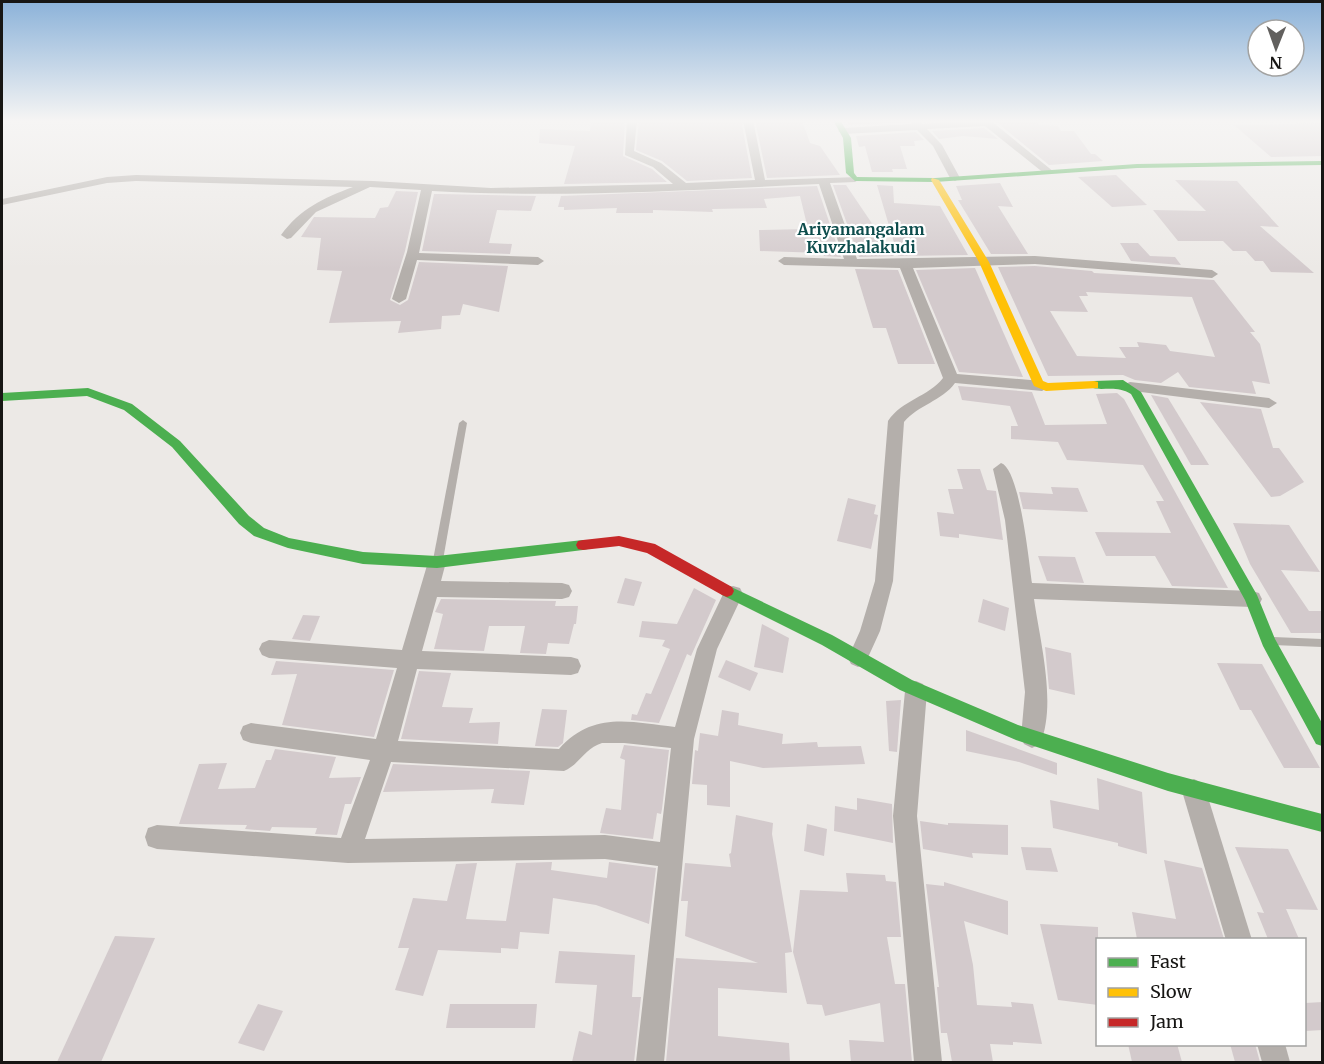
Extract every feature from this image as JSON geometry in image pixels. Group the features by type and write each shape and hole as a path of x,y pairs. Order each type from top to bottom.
{"street":[{"path":"662,170 684,187"},
{"path":"758,170 759,179"},
{"path":"850,170 855,179"},
{"path":"950,170 955,178"},
{"path":"2,202 107,180 136,178 373,184 502,191 684,187 759,179 935,180 1083,170"},
{"path":"823,180 852,264"},
{"path":"935,180 984,262 1036,380 1042,386"},
{"path":"287,236 299,217 315,206 373,184"},
{"path":"399,299 412,256 427,187"},
{"path":"412,256 538,261"},
{"path":"784,261 905,264 1035,260 1212,274"},
{"path":"905,264 951,378"},
{"path":"951,378 1042,386 1123,384 1130,387 1269,403"},
{"path":"864,644 884,581 896,421 909,407 946,386 951,378"},
{"path":"1130,387 1252,599 1268,641 1323,738"},
{"path":"2,398 88,392 128,407 176,444 244,520 260,532 288,543 363,558 438,559 627,542 665,555 733,594 864,644 916,691 1034,730 1194,791 1323,823"},
{"path":"1001,469 1014,520 1021,591 1036,692 1034,730"},
{"path":"348,851 384,751 438,559"},
{"path":"430,589 562,591"},
{"path":"1021,591 1252,599"},
{"path":"650,1062 673,856 683,739 707,649 733,594"},
{"path":"269,650 408,660 571,666"},
{"path":"916,691 905,816 928,1062"},
{"path":"251,733 384,751 564,760 576,746 594,735 610,732 683,739"},
{"path":"1194,791 1239,938"},
{"path":"157,837 348,851 605,847 673,856"},
{"path":"1272,1046 1276,1062"}],"lane":[{"path":"438,559 463,423"},
{"path":"1268,641 1323,644"}],"building":[{"path":"568,170 653,170 667,182 564,184"},
{"path":"673,170 750,170 752,178 687,181"},
{"path":"765,170 836,170 840,175 767,178"},
{"path":"871,170 892,170 893,172 872,172"},
{"path":"1116,175 1147,205 1112,207 1078,177"},
{"path":"1175,180 1237,181 1279,227 1260,226 1314,273 1271,272 1263,261 1255,261 1246,251 1233,251 1223,241 1178,241 1153,210 1206,211"},
{"path":"1000,183 1013,207 998,206 1028,254 991,254 958,200 962,200 956,186"},
{"path":"833,185 846,185 894,256 859,257"},
{"path":"877,185 893,186 894,203 940,206 968,255 898,256"},
{"path":"817,186 841,257 824,256 823,253 760,251 759,230 808,229 800,196 764,199 767,208 712,209 713,212 653,210 653,213 616,213 617,208 564,210 564,207 558,207 561,196"},
{"path":"396,191 418,192 405,251 390,300 400,305 408,300 419,262 508,266 499,312 463,304 460,315 442,316 441,329 398,333 401,321 329,323 342,271 317,270 321,238 301,237 314,217 375,218 380,208 388,207"},
{"path":"434,194 536,196 531,211 497,210 489,243 512,244 510,254 422,251"},
{"path":"1120,243 1138,243 1150,256 1175,257 1181,265 1131,261"},
{"path":"1035,266 1094,273 1214,280 1255,332 1250,332 1260,344 1270,384 1252,381 1256,394 1189,387 1178,372 1161,383 1135,380 1123,375 1048,376 998,267","holes":["1086,292 1192,297 1215,357 1170,351 1166,345 1137,342 1139,347 1119,347 1126,358 1077,356 1050,311 1088,312 1079,296 1088,296"]},
{"path":"975,268 1023,377 959,372 916,270"},
{"path":"855,269 898,270 935,364 898,364 886,328 873,328"},
{"path":"958,386 1032,392 1045,425 1107,424 1096,394 1117,393 1124,399 1228,588 1172,586 1155,556 1106,556 1095,532 1171,533 1156,501 1164,501 1143,465 1067,460 1058,442 1011,439 1011,426 1018,426 1010,406 962,400"},
{"path":"1151,395 1168,398 1209,465 1191,465"},
{"path":"1200,402 1261,409 1273,448 1279,448 1304,482 1280,496 1271,497"},
{"path":"957,469 980,469 987,490 996,491 1003,540 959,534 959,538 940,536 937,512 954,514 948,489 963,489"},
{"path":"1051,487 1078,488 1088,512 1023,509 1019,492 1053,494"},
{"path":"848,498 876,505 874,514 878,515 871,549 837,541"},
{"path":"1233,523 1289,525 1320,572 1281,570 1309,611 1323,611 1323,633 1291,633 1250,564"},
{"path":"1038,556 1075,557 1084,583 1047,581"},
{"path":"625,578 642,582 634,606 617,603"},
{"path":"694,588 716,600 691,656 687,654 659,723 631,720 632,714 637,715 646,693 651,694 670,649 662,646 665,640 639,637 642,621 677,624"},
{"path":"441,599 556,601 555,606 578,606 576,624 574,624 569,644 548,643 546,654 520,653 525,626 489,626 484,651 434,649 443,614 435,612"},
{"path":"983,599 1009,608 1005,631 978,622"},
{"path":"303,615 320,616 310,641 292,639"},
{"path":"762,624 789,638 783,673 754,667"},
{"path":"1045,647 1071,653 1075,695 1049,689"},
{"path":"726,660 758,673 750,691 718,677"},
{"path":"276,661 394,670 374,737 282,725 297,674 271,675"},
{"path":"1217,663 1262,664 1320,768 1284,768 1251,710 1240,710"},
{"path":"419,671 451,673 442,707 473,708 469,723 500,722 498,744 401,739"},
{"path":"901,700 897,752 889,751 886,701"},
{"path":"542,709 567,710 563,743 558,747 535,746"},
{"path":"722,710 739,713 738,725 783,734 782,744 817,742 818,747 861,746 865,764 763,768 730,761 730,807 707,805 707,785 692,784 695,750 698,751 700,733 718,736"},
{"path":"966,730 1057,763 1057,775 1019,762 966,751"},
{"path":"624,745 669,750 662,809 661,814 657,813 653,839 600,833 606,808 621,810 625,760 620,758"},
{"path":"275,749 336,757 329,778 361,777 351,804 345,804 337,835 315,834 317,828 272,827 270,831 245,829 247,825 179,824 199,764 227,763 218,789 255,788 266,760 271,760"},
{"path":"393,764 530,771 524,805 491,803 494,789 383,792"},
{"path":"1097,778 1142,792 1147,854 1118,846 1118,843 1053,828 1050,800 1099,810"},
{"path":"857,798 892,804 893,843 834,831 835,806 857,810"},
{"path":"736,815 773,823 772,834 792,952 785,953 787,993 718,988 718,1036 789,1043 790,1062 666,1062 676,958 758,963 685,936 688,901 681,901 685,863 731,867 729,854"},
{"path":"920,821 948,825 948,823 1008,825 1008,855 972,853 973,858 923,849"},
{"path":"807,824 827,829 824,856 804,851"},
{"path":"1021,847 1051,848 1058,872 1026,870"},
{"path":"1235,847 1288,849 1318,910 1286,909 1299,938 1268,938 1257,912 1264,913"},
{"path":"1164,860 1202,868 1224,938 1137,938 1132,912 1176,919"},
{"path":"552,862 551,870 607,878 609,862 656,868 649,924 596,905 553,898 549,934 520,932 518,949 501,948 501,953 438,950 423,996 395,990 409,948 398,948 413,898 447,901 456,864 477,863 466,919 506,921 516,863"},
{"path":"846,873 885,875 886,881 896,882 901,937 887,937 895,984 905,984 912,1062 851,1062 849,1040 884,1042 880,1003 825,1016 822,1005 807,1004 793,952 800,890 848,892"},
{"path":"944,882 1008,901 1008,935 964,921 973,965 977,1005 1012,1007 1011,1002 1033,1004 1042,1044 1013,1042 1013,1045 990,1044 993,1062 952,1062 947,1033 941,1033 937,987 939,987 926,884 944,886"},
{"path":"1040,924 1098,927 1096,1005 1058,1000"},
{"path":"115,936 155,938 101,1062 57,1062"},
{"path":"559,951 635,955 632,997 641,997 634,1062 572,1062 579,1031 592,1035 597,985 555,983"},
{"path":"1323,1002 1323,1030 1306,1031 1306,1003"},
{"path":"258,1004 283,1011 264,1051 238,1043"},
{"path":"450,1004 537,1004 535,1028 446,1028"},
{"path":"1128,1046 1178,1046 1182,1062 1132,1062"},
{"path":"1231,1046 1256,1046 1260,1062 1235,1062"}],"traffic: fast":[{"path":"850,170 855,179 935,180 1084,170"},
{"path":"1094,385 1123,384 1135,392 1252,599 1268,641 1322,738"},
{"path":"2,397 88,392 128,407 176,444 244,520 259,532 288,543 363,558 437,562 583,545"},
{"path":"727,591 827,640 906,685 1016,732 1168,782 1322,823"}],"traffic: slow":[{"path":"935,180 984,262 1038,383 1046,387 1094,385"}],"traffic: jam":[{"path":"583,545 619,541 650,548 727,591"}],"district":[{"name":"Ariyamangalam Kuvzhalakudi","path":"861,238"}]}
